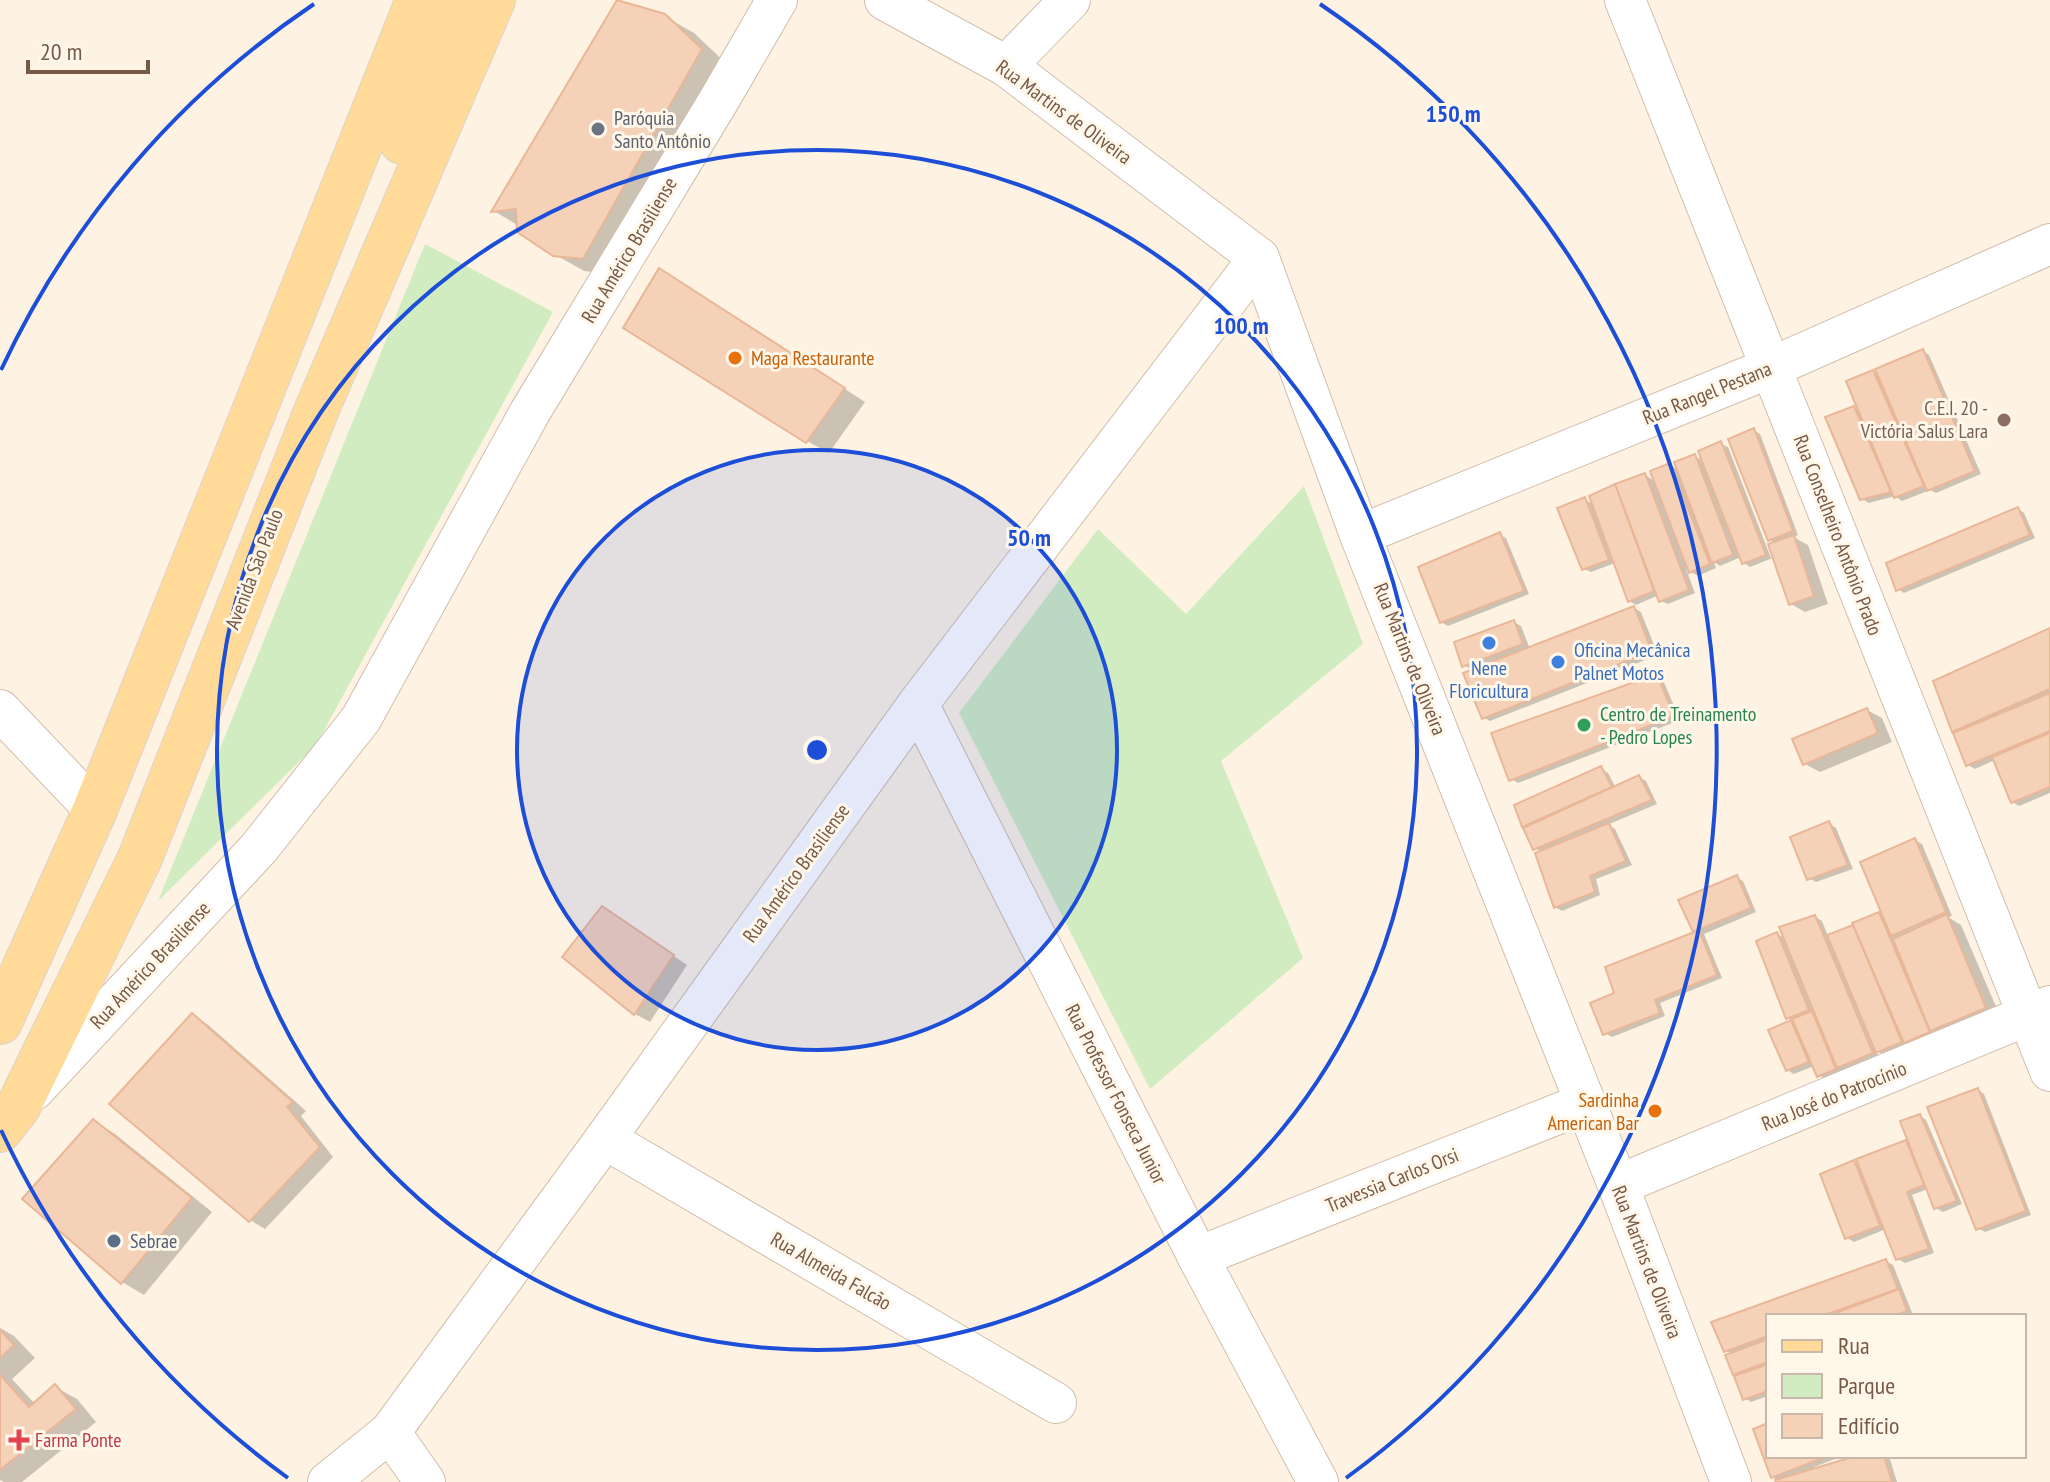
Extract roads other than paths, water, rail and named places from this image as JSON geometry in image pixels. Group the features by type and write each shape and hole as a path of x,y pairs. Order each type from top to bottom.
{"main road":[{"path":"0,1022 95,810 418,0"},
{"path":"366,296 380,202 454,0"},
{"name":"Avenida São Paulo","path":"9,1119 140,858 317,409 493,0"}],"street":[{"name":"Rua Américo Brasiliense","path":"9,1119 259,848 361,719 530,412 777,0"},
{"name":"Rua Martins de Oliveira","path":"885,0 1006,66 1259,258 1360,535 1618,1185 1731,1482"},
{"path":"1006,66 1070,0"},
{"name":"Rua Conselheiro Antônio Prado","path":"1625,0 1772,367 2039,1011 2050,1071"},
{"name":"Rua Rangel Pestana","path":"1360,535 1772,367 2050,244"},
{"name":"Rua Américo Brasiliense","path":"328,1482 390,1432 918,704 1259,258"},
{"name":"Rua Professor Fonseca Junior","path":"918,704 1198,1257 1318,1482"},
{"path":"0,710 95,810"},
{"name":"Rua José do Patrocínio","path":"1618,1185 2039,1011"},
{"name":"Travessia Carlos Orsi","path":"1198,1257 1585,1103"},
{"name":"Rua Almeida Falcão","path":"605,1139 1056,1403"},
{"path":"390,1432 425,1482"}],"place":[{"name":"Paróquia Santo Antônio","path":"598,129"},
{"name":"Maga Restaurante","path":"735,358"},
{"name":"C.E.I. 20 - Victória Salus Lara","path":"2004,420"},
{"name":"Nene Floricultura","path":"1489,643"},
{"name":"Oficina Mecânica Palnet Motos","path":"1558,662"},
{"name":"Centro de Treinamento - Pedro Lopes","path":"1584,725"},
{"name":"Sardinha American Bar","path":"1655,1111"},
{"name":"Sebrae","path":"114,1241"},
{"name":"Farma Ponte","path":"19,1440"}]}
